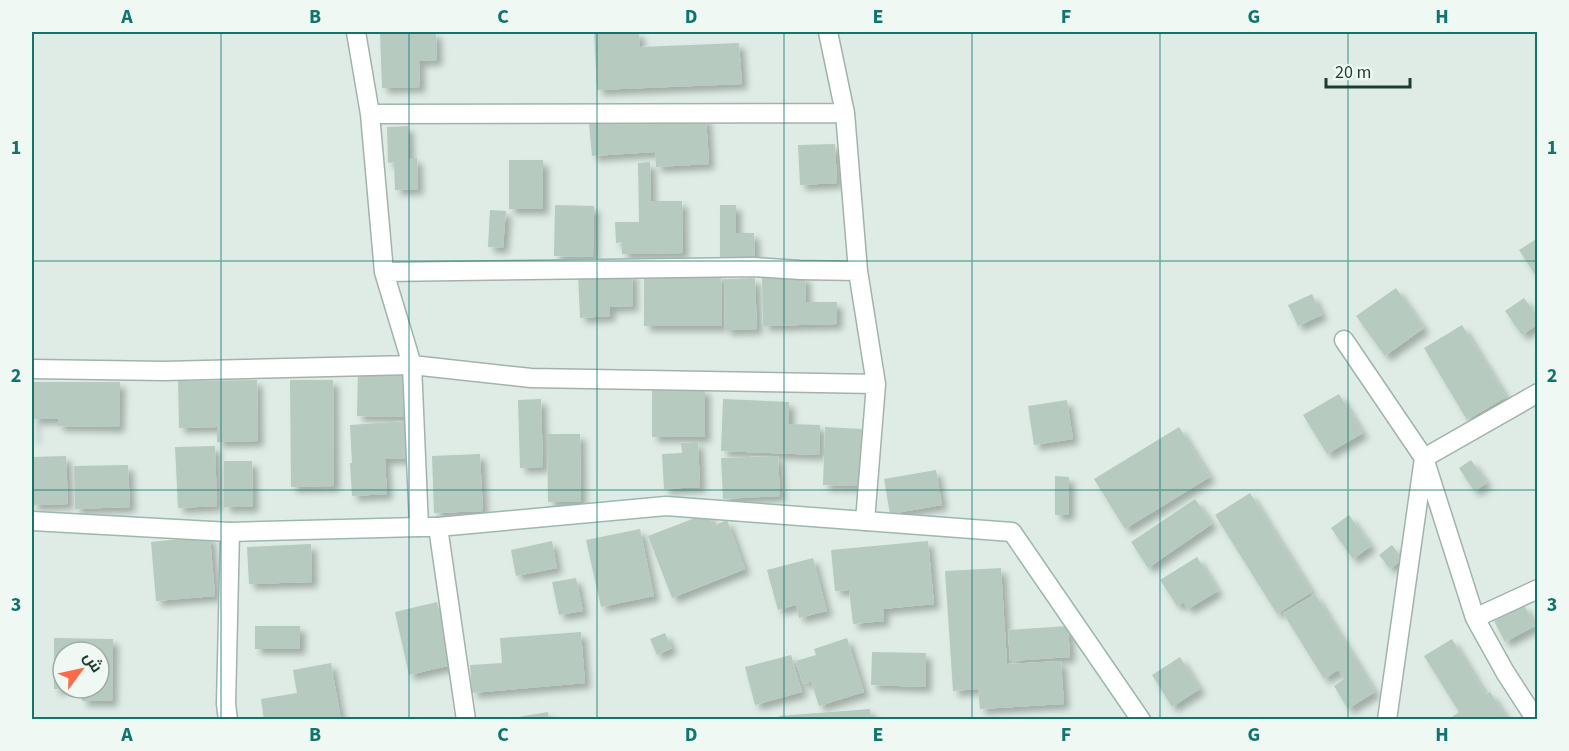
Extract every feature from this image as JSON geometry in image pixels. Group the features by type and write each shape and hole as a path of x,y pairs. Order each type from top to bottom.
{"street":[{"path":"356,32 370,114 384,272 412,365 419,527"},
{"path":"828,32 845,113 858,271 876,384 865,521"},
{"path":"370,114 845,113"},
{"path":"384,272 754,267 858,271"},
{"path":"1344,340 1424,458 1474,618 1536,720"},
{"path":"32,369 164,371 412,365 531,378 876,384"},
{"path":"1424,458 1538,393"},
{"path":"1387,720 1424,458"},
{"path":"32,521 230,532 438,527 666,506 1012,532 1141,720"},
{"path":"438,527 466,720"},
{"path":"228,720 226,704 230,532"},
{"path":"1474,618 1538,589"}],"building":[{"path":"380,32 436,32 437,60 419,61 420,87 382,88"},
{"path":"594,32 639,32 640,47 739,43 742,84 597,90"},
{"path":"706,117 709,164 656,167 655,152 592,156 589,124"},
{"path":"408,126 409,158 417,158 418,189 395,190 394,162 388,163 387,127"},
{"path":"835,144 837,183 800,185 798,145"},
{"path":"509,160 543,160 543,209 509,209"},
{"path":"650,162 651,201 682,201 683,253 622,254 622,242 616,243 615,222 639,222 638,163"},
{"path":"555,205 594,206 593,257 554,256"},
{"path":"720,205 736,205 736,233 754,233 755,261 720,261"},
{"path":"490,210 506,211 503,248 488,247"},
{"path":"1538,238 1538,279 1519,250"},
{"path":"632,272 633,306 610,307 610,316 580,318 578,274"},
{"path":"644,274 721,274 722,326 644,326"},
{"path":"805,276 806,302 837,302 837,324 763,326 762,277"},
{"path":"755,278 757,329 725,330 724,279"},
{"path":"1396,288 1424,328 1385,356 1356,316"},
{"path":"1312,294 1322,315 1298,326 1288,305"},
{"path":"1524,298 1538,317 1538,324 1522,335 1505,311"},
{"path":"1462,325 1506,397 1467,420 1424,348"},
{"path":"358,370 406,372 405,417 357,416"},
{"path":"257,380 258,441 217,442 217,427 179,428 178,381"},
{"path":"290,380 333,380 334,486 291,487"},
{"path":"32,382 120,382 119,427 58,426 58,419 34,419 34,439 32,439"},
{"path":"652,389 705,389 705,437 652,437"},
{"path":"1339,394 1363,433 1327,454 1303,415"},
{"path":"541,399 543,467 520,468 518,400"},
{"path":"723,399 789,402 789,424 820,425 819,455 721,451"},
{"path":"1067,400 1073,439 1034,445 1028,406"},
{"path":"409,421 410,458 385,459 387,494 352,496 350,425"},
{"path":"825,427 862,429 860,486 823,485"},
{"path":"1179,427 1210,477 1125,529 1094,479"},
{"path":"547,434 580,434 581,502 548,502"},
{"path":"698,442 700,487 664,489 662,454 682,453 681,443"},
{"path":"215,446 217,506 178,508 175,447"},
{"path":"480,454 483,511 434,513 432,456"},
{"path":"66,456 68,504 32,505 32,457"},
{"path":"778,456 780,496 723,499 721,458"},
{"path":"1471,460 1487,483 1474,491 1459,468"},
{"path":"224,461 252,461 253,507 224,507"},
{"path":"128,465 130,507 75,509 74,466"},
{"path":"936,470 942,505 890,514 884,479"},
{"path":"1055,476 1069,477 1069,515 1055,515"},
{"path":"1250,493 1312,592 1277,614 1215,515"},
{"path":"1195,499 1212,524 1148,568 1131,542"},
{"path":"708,513 713,526 727,520 745,569 672,598 648,536"},
{"path":"1349,515 1371,546 1353,559 1331,528"},
{"path":"640,529 654,596 601,607 586,540"},
{"path":"210,536 215,596 156,601 151,542"},
{"path":"552,541 557,568 516,576 511,550"},
{"path":"928,541 934,604 883,609 884,621 853,624 849,590 835,591 831,550"},
{"path":"311,544 312,582 249,584 247,547"},
{"path":"1392,545 1403,559 1390,569 1379,555"},
{"path":"1197,557 1218,591 1188,609 1183,602 1177,606 1160,580"},
{"path":"813,558 827,611 799,618 796,605 778,610 767,570"},
{"path":"1001,568 1007,664 1061,661 1064,704 980,709 978,689 953,691 945,571"},
{"path":"576,578 583,611 559,615 552,582"},
{"path":"1315,594 1375,692 1348,709 1334,686 1344,679 1338,670 1324,679 1283,613"},
{"path":"437,602 452,665 409,675 395,612"},
{"path":"1524,605 1535,626 1505,642 1494,621"},
{"path":"255,626 300,626 300,649 255,649"},
{"path":"1068,626 1070,657 1010,661 1008,630"},
{"path":"581,632 585,683 472,693 470,665 502,663 500,638"},
{"path":"665,633 672,648 657,655 650,639"},
{"path":"54,638 113,639 112,701 82,701 111,700 111,640 54,640"},
{"path":"847,638 864,692 819,706 811,681 803,684 796,661 816,655 814,649"},
{"path":"1452,639 1486,695 1490,692 1508,720 1448,720 1459,712 1424,656"},
{"path":"872,652 926,653 926,687 871,685"},
{"path":"791,655 802,692 755,705 745,667"},
{"path":"1180,657 1200,689 1172,707 1152,675"},
{"path":"331,663 341,720 264,720 261,699 297,693 293,670"},
{"path":"870,709 871,720 779,720 779,716"},
{"path":"548,712 549,720 512,720 512,718"}]}
